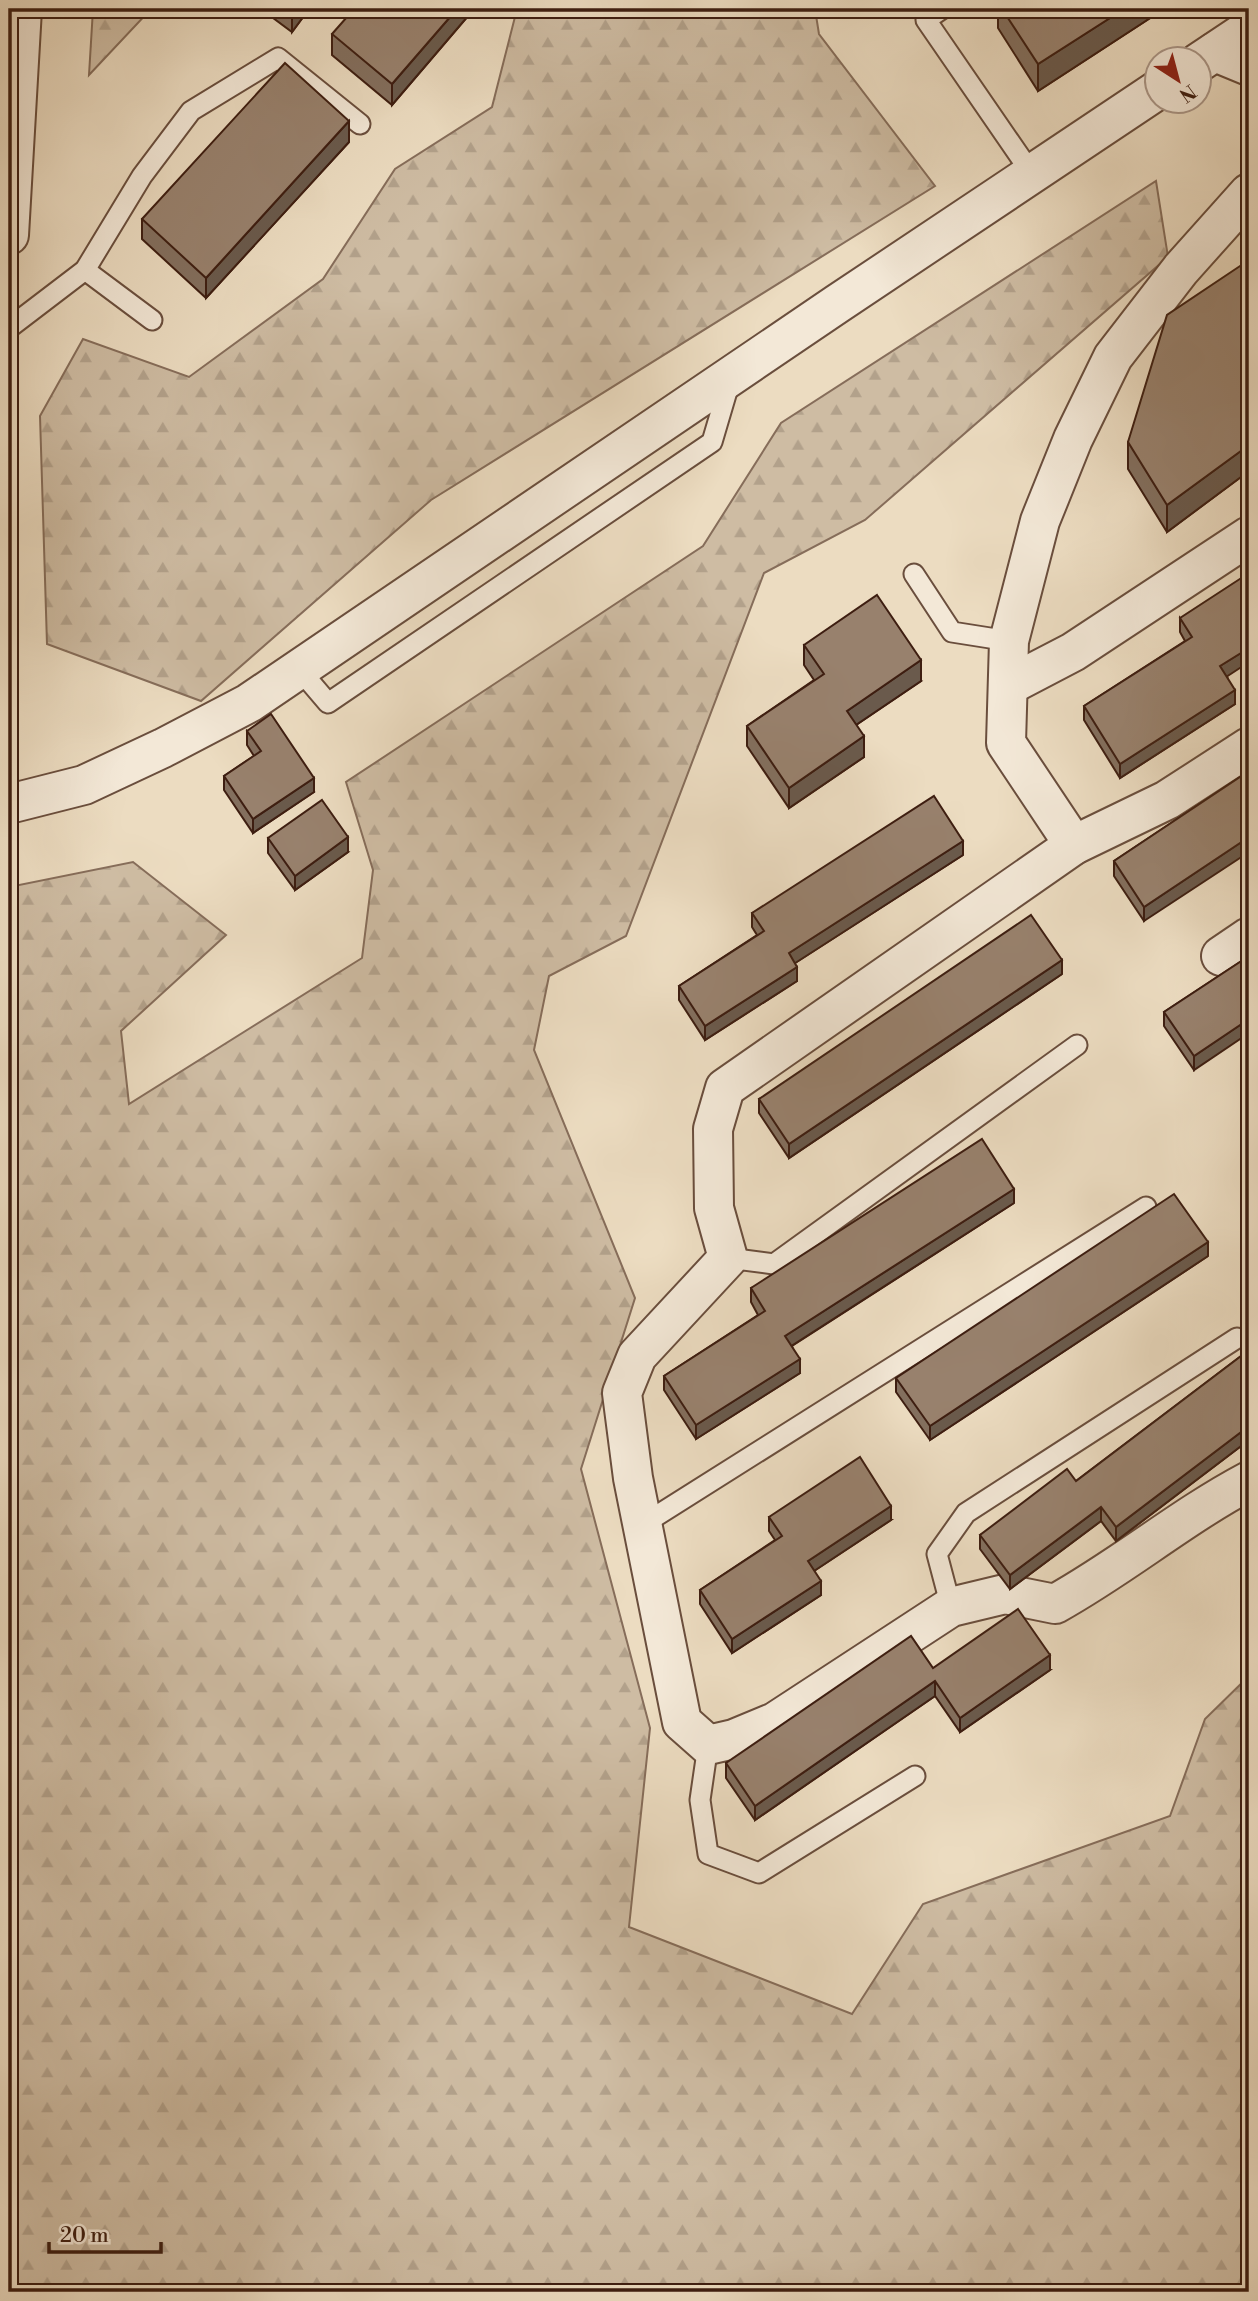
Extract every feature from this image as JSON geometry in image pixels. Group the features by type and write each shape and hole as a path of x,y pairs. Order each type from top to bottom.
{"street":[{"path":"9,235 22,9"},
{"path":"1212,54 1249,29"},
{"path":"1212,58 1249,66"},
{"path":"9,804 85,785 249,703 1142,101"},
{"path":"1074,845 1006,743 1009,641 1040,521 1073,439 1113,357 1181,269 1249,193"},
{"path":"1008,686 1073,652 1249,536"},
{"path":"1249,747 1167,800 1074,845 725,1088 713,1129 713,1208 728,1258 637,1356 622,1394 633,1478 682,1722 708,1745 734,1739 775,1722 951,1607 1005,1594 1055,1604 1095,1582 1249,1480"}],"lane":[{"path":"942,9 926,20 1032,174"},
{"path":"9,328 85,271 142,176 191,111 278,58 360,124"},
{"path":"85,271 152,320"},
{"path":"914,574 952,632 1009,641"},
{"path":"728,1258 775,1264 1077,1045"},
{"path":"642,1525 1146,1207"},
{"path":"951,1607 937,1554 966,1513 1237,1338"},
{"path":"708,1745 700,1800 708,1854 759,1873 915,1776"}],"green space":[{"path":"93,9 151,9 89,75"},
{"path":"517,9 815,9 819,34 935,186 431,500 201,701 47,644 40,416 83,339 189,377 323,279 395,169 492,107"},
{"path":"1156,181 1168,257 865,520 764,573 626,936 549,976 534,1050 635,1298 581,1469 650,1728 629,1927 852,2014 923,1904 1170,1816 1205,1719 1249,1676 1249,2292 9,2292 9,887 133,862 226,935 121,1031 129,1104 362,958 373,870 346,782 703,546 781,423"}],"building":[{"path":"280,9 298,9 292,18"},
{"path":"354,9 457,9 392,84 332,34"},
{"path":"1002,9 1124,9 1038,64"},
{"path":"285,63 349,121 206,278 142,219"},
{"path":"1249,260 1249,445 1167,505 1128,442 1167,315"},
{"path":"1249,573 1249,648 1220,666 1235,690 1120,764 1084,706 1192,637 1180,618"},
{"path":"877,595 921,660 847,711 864,736 789,788 747,726 824,674 804,645"},
{"path":"271,714 314,778 253,819 224,776 261,751 247,731"},
{"path":"1249,771 1249,837 1144,907 1114,861"},
{"path":"934,796 963,841 789,953 797,967 705,1026 679,986 764,931 752,913"},
{"path":"322,800 348,837 295,876 268,838"},
{"path":"1031,915 1062,960 789,1144 759,1099"},
{"path":"1249,956 1249,1019 1194,1056 1164,1012"},
{"path":"982,1139 1014,1189 785,1336 800,1359 696,1425 664,1376 765,1311 751,1288"},
{"path":"1174,1194 1208,1242 930,1426 896,1378"},
{"path":"1249,1350 1249,1426 1116,1527 1101,1507 1010,1575 980,1535 1067,1469 1076,1481"},
{"path":"860,1457 891,1506 808,1561 821,1581 732,1639 700,1590 782,1536 769,1517"},
{"path":"1018,1609 1050,1655 960,1718 935,1681 755,1806 726,1763 911,1636 933,1668"}]}
